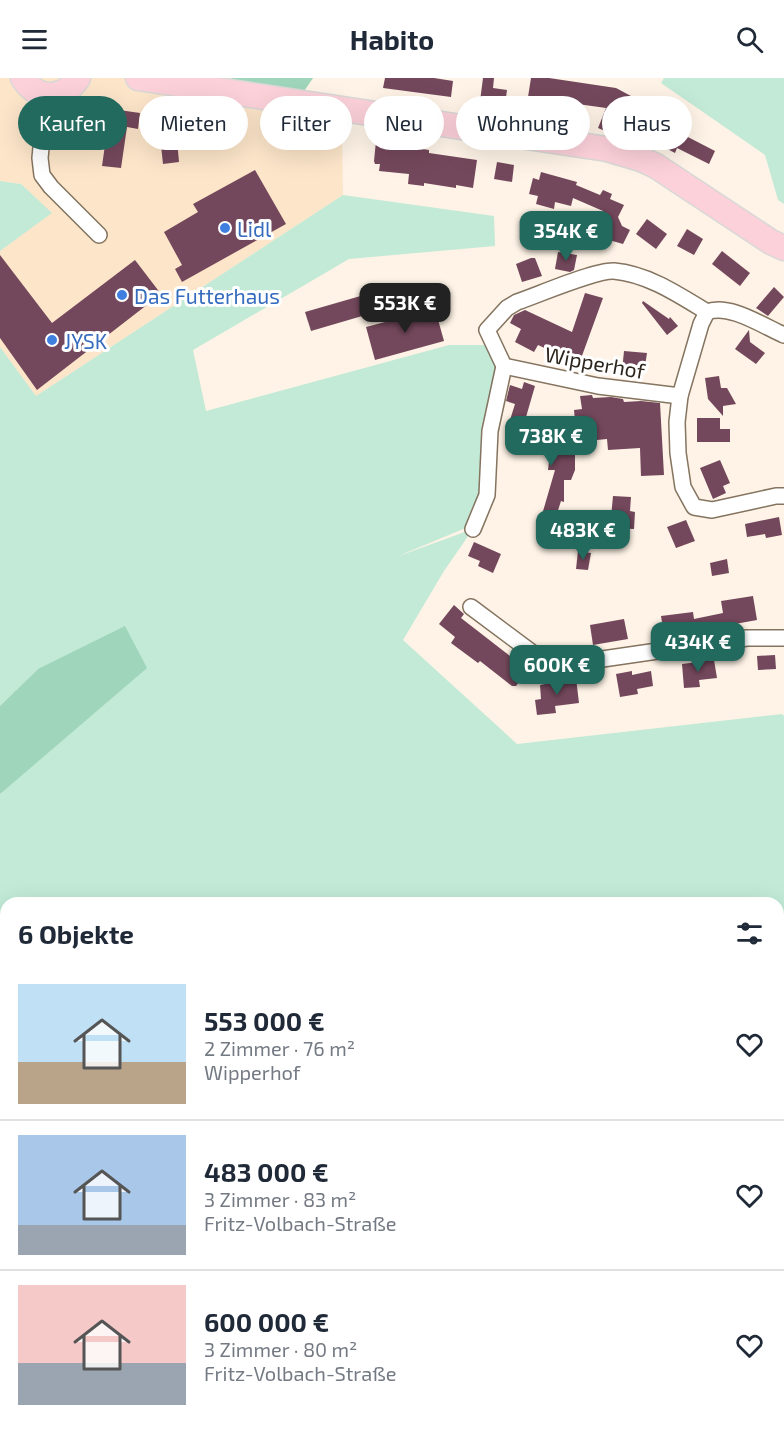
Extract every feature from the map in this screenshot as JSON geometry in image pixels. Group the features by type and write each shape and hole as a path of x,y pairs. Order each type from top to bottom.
{"main road":[{"path":"23,78 29,87 46,96"},
{"path":"55,96 72,87 78,78"},
{"path":"138,78 607,149 656,166 771,242 784,248"}],"street":[{"path":"41,150 42,176 46,182 99,234"},
{"path":"473,529 487,495 490,431 504,366 487,330 507,308 588,277 613,271 638,277 678,293 706,312"},
{"path":"784,335 727,310 715,309 706,312 680,396 676,422 683,487 694,507 712,510 784,496"},
{"name":"Wipperhof","path":"504,366 598,386 680,396"},
{"path":"471,607 546,663 575,663 747,638 784,638"}],"shaded area":[{"path":"0,78 232,78 232,92 260,97 260,150 342,150 343,195 36,396 0,347 0,251 51,213 21,184 0,181"}],"green space":[{"path":"232,78 313,78 301,96 260,97 232,92"},
{"path":"664,78 784,78 784,204 778,200 765,155 692,104 692,96 680,96 661,83"},
{"path":"0,181 21,184 52,213 0,251"},
{"path":"343,195 494,216 495,246 349,259 193,350 206,411 449,345 487,345 498,367 480,497 468,527 396,557 473,529 444,571 403,640 517,744 782,714 784,716 784,897 0,897 0,794 7,785 38,669 0,706 0,347 36,396"},
{"path":"125,626 147,668 0,794 0,706 38,669"}],"building":[{"path":"385,78 434,78 453,81 451,97 383,88"},
{"path":"483,78 494,78 493,88 507,90 506,96 481,96"},
{"path":"531,78 549,78 616,88 631,96 602,96 602,107 590,106 590,96 528,96"},
{"path":"127,111 139,113 138,129 127,127"},
{"path":"602,118 602,130 598,128"},
{"path":"692,139 715,151 709,164 681,150 692,150"},
{"path":"104,150 124,150 121,168 102,166"},
{"path":"161,150 178,150 179,162 163,164"},
{"path":"375,150 429,150 429,153 477,160 473,188 424,183 424,186 408,184 409,174 379,171 380,164 375,164"},
{"path":"497,162 514,165 512,182 494,179"},
{"name":"Lidl","path":"255,170 286,224 182,282 175,269 182,265 164,232 198,212 193,204"},
{"path":"541,172 577,182 576,185 600,195 603,190 612,194 610,199 624,205 618,217 622,226 630,230 623,244 609,240 603,226 603,211 573,198 571,206 555,202 554,209 536,204 538,196 529,194 533,178 539,180"},
{"path":"647,219 667,234 656,249 636,234"},
{"path":"541,223 554,227 550,241 537,237"},
{"path":"687,229 703,239 694,255 677,246"},
{"path":"722,251 750,273 740,286 712,264"},
{"path":"558,252 577,255 574,270 570,272 555,269"},
{"path":"0,255 52,323 135,260 161,294 37,390 0,338"},
{"path":"535,258 542,276 522,282 516,264"},
{"path":"774,287 784,297 768,316 756,308"},
{"path":"585,293 603,298 579,364 538,345 534,352 515,342 521,329 510,323 514,315 525,310 572,332"},
{"path":"364,295 369,314 311,331 305,312"},
{"path":"643,301 669,319 670,317 678,326 667,335 642,303"},
{"path":"435,309 444,341 375,360 366,327"},
{"path":"749,330 750,342 765,353 756,364 735,349"},
{"path":"624,351 647,353 644,373 622,371"},
{"path":"719,376 721,388 727,388 736,404 723,406 723,416 708,399 705,378"},
{"path":"524,382 535,386 524,424 510,420 515,404 506,401 510,385 522,389"},
{"path":"592,395 593,398 623,399 624,402 660,403 664,475 641,476 640,448 608,450 607,439 577,442 574,410 582,409 580,396"},
{"path":"697,418 720,418 720,429 730,429 730,442 697,442"},
{"path":"521,427 552,430 551,443 575,443 575,470 571,480 564,480 564,502 561,501 552,529 539,525 555,470 548,470 550,452 519,450"},
{"path":"720,460 730,483 723,486 726,493 713,499 700,468"},
{"path":"613,496 631,497 630,511 635,512 634,529 610,528"},
{"path":"779,517 782,535 766,538 765,534 747,537 745,524"},
{"path":"686,520 695,541 676,548 667,527"},
{"path":"474,542 501,554 493,573 478,566 480,561 468,556"},
{"path":"578,551 591,553 588,570 576,569"},
{"path":"727,559 729,573 712,576 710,563"},
{"path":"753,596 757,620 664,635 661,616 693,612 694,619 723,613 721,601"},
{"path":"454,605 464,614 461,618 528,670 516,686 512,686 480,661 478,663 451,643 455,637 439,624"},
{"path":"624,619 628,639 593,645 590,625"},
{"path":"775,655 776,669 758,670 757,656"},
{"path":"714,660 717,678 699,680 700,687 684,688 682,664"},
{"path":"632,671 632,675 651,671 653,686 637,689 638,694 620,697 616,674"},
{"path":"576,678 579,703 555,706 556,713 537,715 535,700 541,699 540,685"}],"place":[{"name":"Lidl","path":"225,228"},
{"name":"Das Futterhaus","path":"122,295"},
{"name":"JYSK","path":"52,340"}]}
